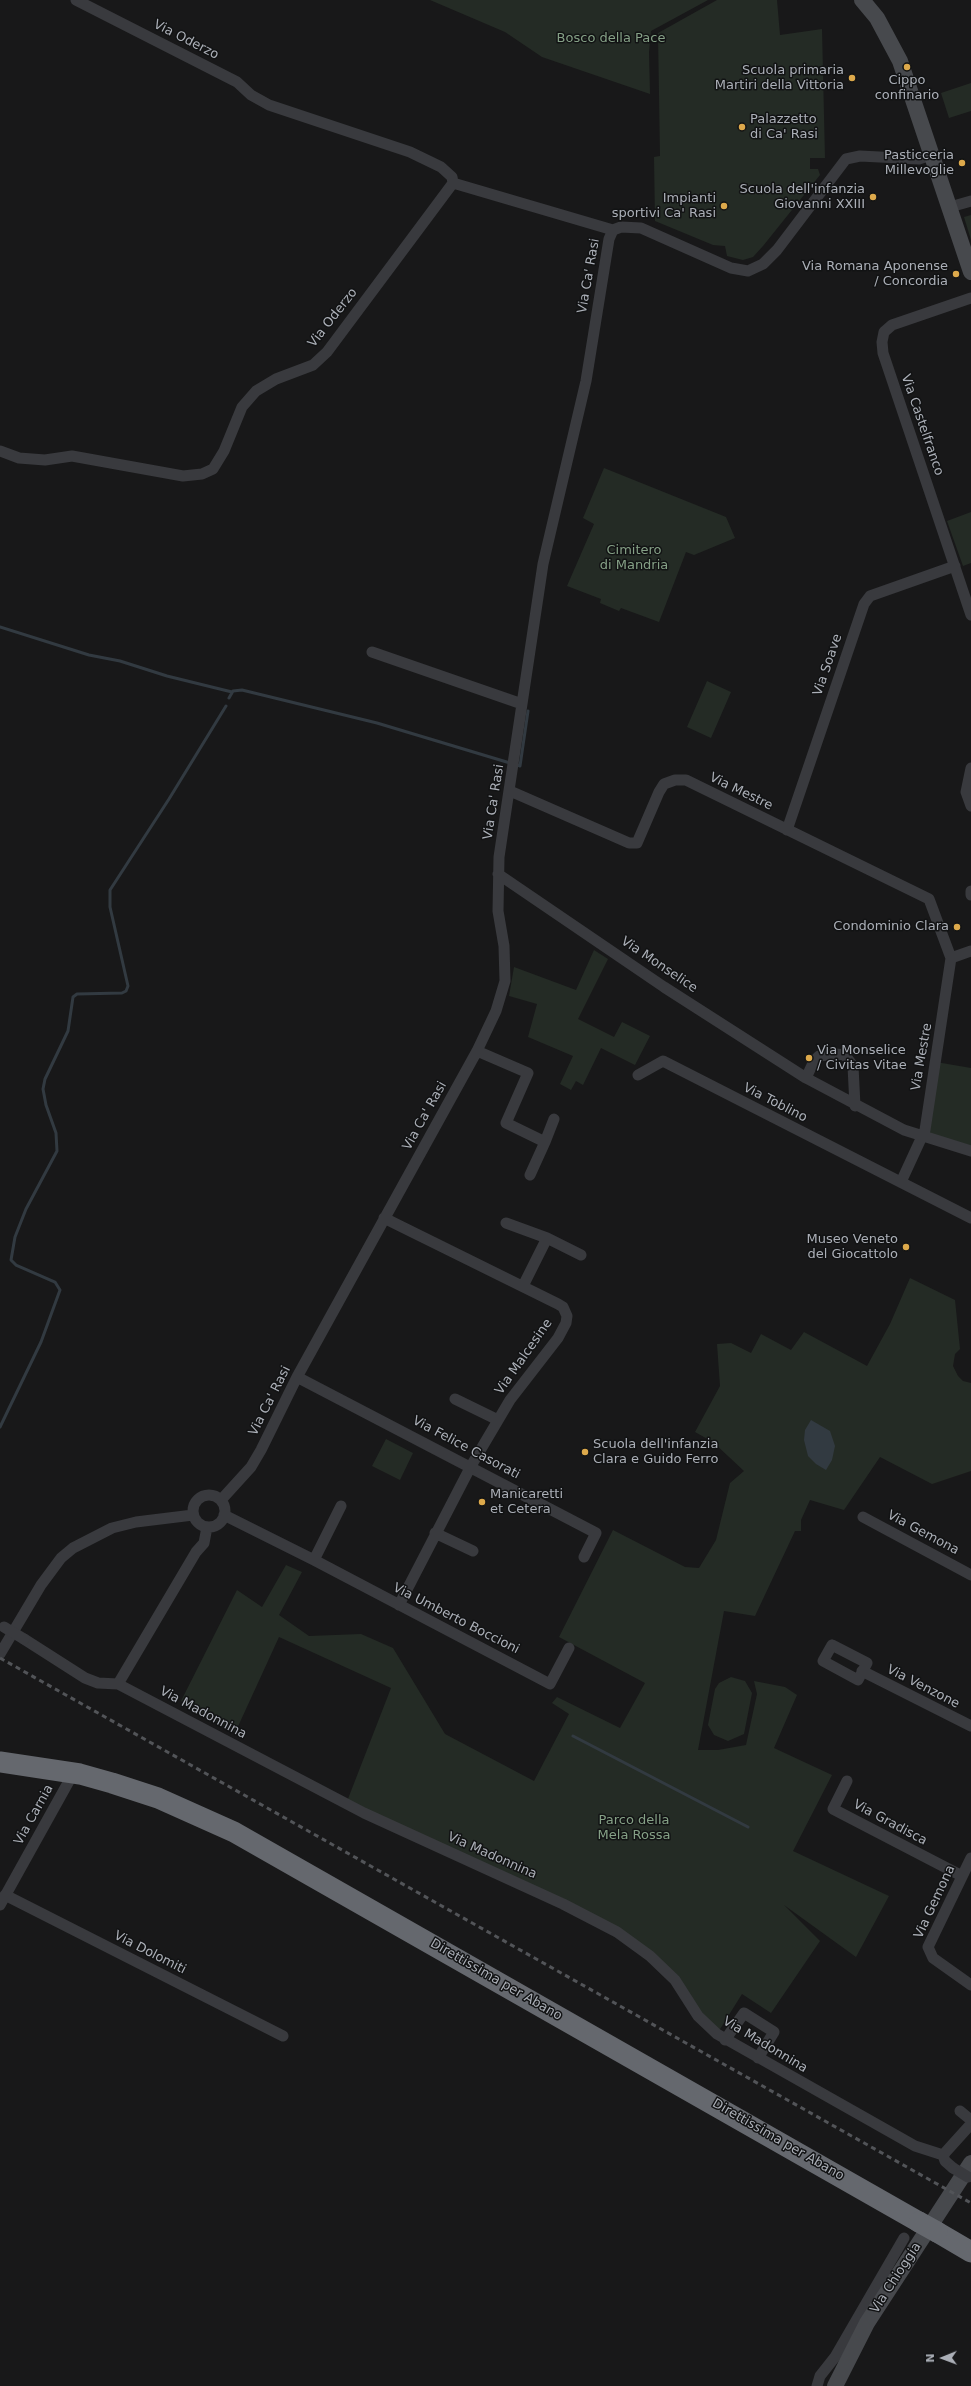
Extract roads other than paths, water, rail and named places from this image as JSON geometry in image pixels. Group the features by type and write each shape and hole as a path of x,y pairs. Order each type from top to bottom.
{"highway":[{"name":"Direttissima per Abano","path":"0,1762 80,1774 112,1783 158,1798 234,1832 971,2252"}],"street":[{"name":"Via Oderzo","path":"0,451 19,458 45,460 72,456 183,476 202,474 212,469 224,450 242,407 256,392 276,379 313,366 327,352 453,183 452,177 441,167 410,152 269,105 251,95 237,82 76,0"},
{"path":"862,0 877,18 900,61 933,154 971,272"},
{"name":"Via Ca' Rasi","path":"221,1500 251,1467 297,1377 477,1051 496,1011 505,981 504,946 498,911 498,874 522,704 543,564 586,381 609,239 613,230 621,227 641,228 731,268 748,271 763,264 777,250 846,159 860,156 919,159 933,154"},
{"path":"453,183 613,230"},
{"path":"950,207 971,201"},
{"name":"Via Castelfranco","path":"971,298 896,323 884,332 882,342 883,353 971,616"},
{"name":"Via Soave","path":"787,830 864,604 870,596 955,566"},
{"path":"372,652 522,704"},
{"path":"971,768 966,792 971,806"},
{"name":"Via Mestre","path":"510,791 628,844 637,843 659,792 664,784 675,780 686,780 929,899 951,958 938,1050 922,1137"},
{"name":"Via Monselice","path":"498,874 664,987 806,1078 855,1106 904,1130 922,1137 971,1151"},
{"path":"951,958 971,951"},
{"path":"477,1051 528,1073 506,1123 545,1142"},
{"path":"806,1078 814,1061 819,1056 836,1054 845,1055 853,1066 855,1106"},
{"name":"Via Toblino","path":"638,1075 663,1061 971,1218"},
{"path":"530,1175 554,1119"},
{"path":"901,1182 922,1137"},
{"name":"Via Malcesine","path":"384,1218 563,1307 566,1316 566,1323 558,1338 525,1379 498,1420 471,1466 435,1533 399,1606"},
{"path":"506,1223 547,1238 581,1255"},
{"path":"523,1286 547,1238"},
{"name":"Via Felice Casorati","path":"297,1377 471,1466 596,1533 584,1557"},
{"path":"455,1399 498,1420"},
{"path":"212,1495 221,1500 224,1507 224,1515 220,1523 208,1527 198,1523 193,1515 194,1504 201,1496 212,1495"},
{"path":"314,1560 341,1506"},
{"path":"0,1654 41,1585 61,1558 74,1548 112,1528 136,1522 193,1515"},
{"name":"Via Umberto Boccioni","path":"224,1515 314,1560 550,1684 569,1648"},
{"name":"Via Gemona","path":"863,1517 971,1575"},
{"path":"118,1684 196,1552 204,1543 208,1527"},
{"path":"435,1533 473,1551"},
{"name":"Via Madonnina","path":"2,1626 85,1678 98,1683 118,1684 364,1813 562,1904 617,1932 650,1956 670,1976 698,2016 717,2034 915,2146 943,2155"},
{"path":"832,1645 867,1663 862,1671 858,1680 823,1662 832,1645"},
{"name":"Via Venzone","path":"862,1671 971,1726"},
{"name":"Via Carnia","path":"2,1900 69,1781"},
{"name":"Via Gradisca","path":"847,1781 833,1809 962,1876"},
{"name":"Via Gemona","path":"971,1858 928,1947 933,1958 971,1985"},
{"name":"Via Dolomiti","path":"2,1900 283,2036"},
{"path":"726,2040 744,2012 774,2032 758,2058"},
{"path":"960,2111 971,2120"},
{"path":"943,2155 971,2124"},
{"name":"Via Chioggia","path":"835,2386 867,2323 970,2172 953,2168 945,2162 943,2155"},
{"name":"Via Chioggia","path":"817,2386 820,2376 835,2357 904,2238"}],"waterway":[{"path":"0,627 89,655 120,661 167,676 232,692"},
{"path":"229,698 233,691 242,690 377,723 510,763"},
{"path":"0,1427 41,1342 60,1290 55,1282 16,1265 11,1260 15,1237 26,1209 57,1151 56,1133 46,1105 43,1089 45,1079 68,1031 73,997 77,994 122,993 126,991 128,986 110,907 110,890 169,799 226,706"},
{"path":"515,764 520,766 528,711"},
{"path":"573,1736 748,1827"}],"railway":[{"path":"0,1658 971,2203"}],"place":[{"name":"Cippo confinario","path":"907,67"},
{"name":"Scuola primaria Martiri della Vittoria","path":"852,78"},
{"name":"Palazzetto di Ca' Rasi","path":"742,127"},
{"name":"Pasticceria Millevoglie","path":"962,163"},
{"name":"Scuola dell'infanzia Giovanni XXIII","path":"873,197"},
{"name":"Impianti sportivi Ca' Rasi","path":"724,206"},
{"name":"Via Romana Aponense / Concordia","path":"956,274"},
{"name":"Condominio Clara","path":"957,927"},
{"name":"Via Monselice / Civitas Vitae","path":"809,1058"},
{"name":"Museo Veneto del Giocattolo","path":"906,1247"},
{"name":"Scuola dell'infanzia Clara e Guido Ferro","path":"585,1452"},
{"name":"Manicaretti et Cetera","path":"482,1502"}],"park label":[{"name":"Bosco della Pace","path":"611,39"},
{"name":"Cimitero di Mandria","path":"634,558"},
{"name":"Parco della Mela Rossa","path":"634,1828"}]}
